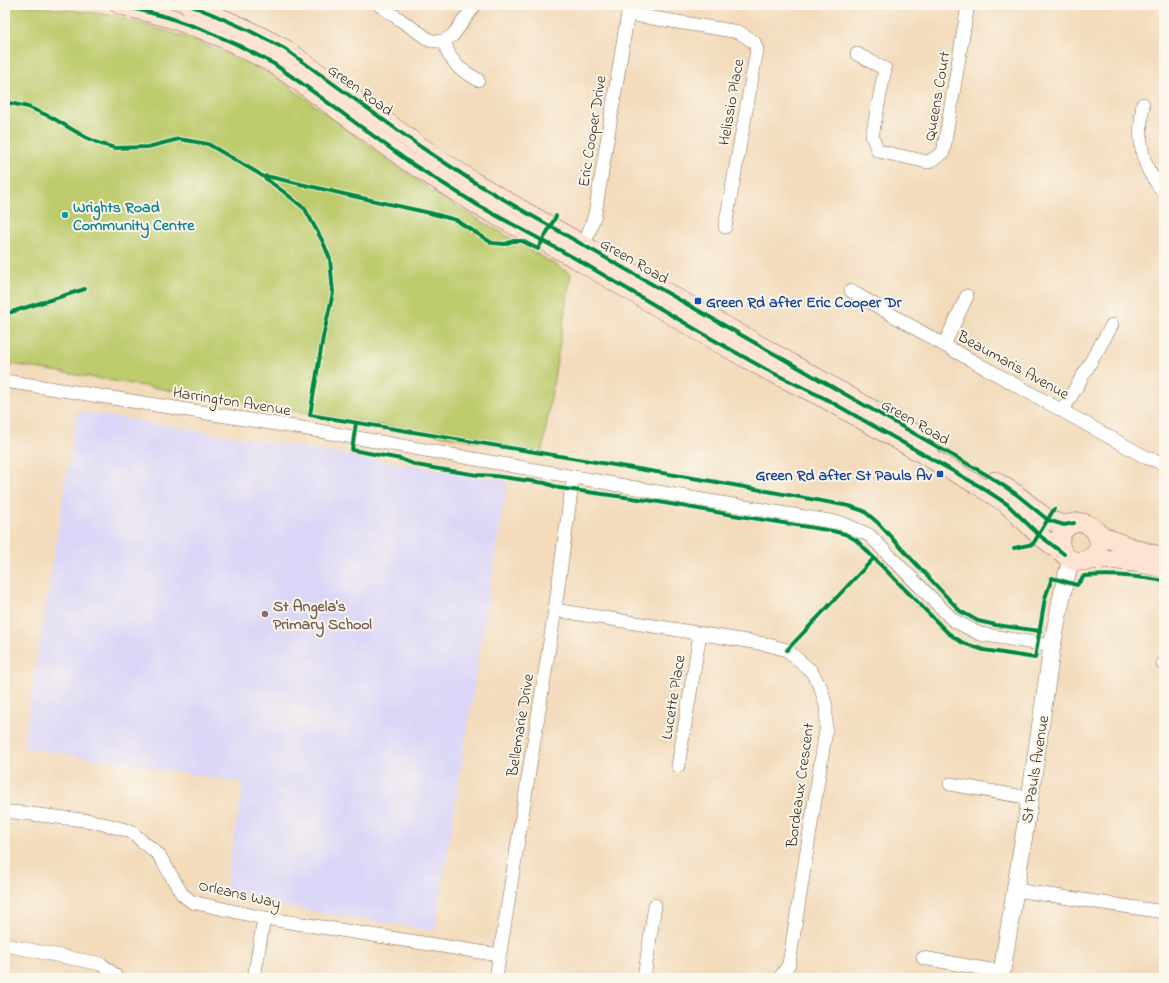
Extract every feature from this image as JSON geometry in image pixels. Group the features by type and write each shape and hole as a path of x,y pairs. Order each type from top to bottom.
{"main road":[{"name":"Green Road","path":"120,5 167,17 204,30 236,44 274,64 409,162 479,206 581,253 988,475 1016,494 1048,520 1064,524 1074,523"},
{"name":"Green Road","path":"189,5 241,26 285,49 427,151 712,339 767,370 826,399 981,487 1007,504 1039,535 1073,558"},
{"path":"1164,557 1128,546 1102,535 1089,525 1082,523 1074,523 1067,527 1061,534 1060,547 1073,558 1125,560 1164,568"},
{"path":"1073,558 1091,558 1097,551 1099,544 1098,536 1094,528"}],"street":[{"path":"379,5 431,41 444,41 453,35 475,5"},
{"name":"Queens Court","path":"857,54 885,69 872,136 878,151 928,162 943,153 968,5"},
{"name":"Eric Cooper Drive","path":"581,253 594,214 629,9"},
{"name":"Helissio Place","path":"629,9 739,32 754,42 757,50 725,227"},
{"path":"444,41 449,55 459,68 478,80"},
{"path":"1143,104 1140,126 1143,154 1148,169 1161,189 1164,191"},
{"name":"Beaumaris Avenue","path":"851,291 944,345 1147,458 1164,463"},
{"path":"944,345 967,296"},
{"path":"1063,410 1112,324"},
{"name":"Harrington Avenue","path":"5,381 308,429 697,499 842,523 869,535 953,620 980,634 1052,646"},
{"name":"Bellemarie Drive","path":"496,978 555,610 573,477"},
{"name":"St Pauls Avenue","path":"1001,975 1030,798 1052,646 1065,581 1073,558"},
{"name":"Bordeaux Crescent","path":"555,610 765,644 787,650 811,671 821,688 826,707 826,730 789,964 780,978"},
{"name":"Lucette Place","path":"678,766 700,634"},
{"path":"950,784 1030,798"},
{"name":"Orleans Way","path":"5,812 92,821 130,831 159,855 182,894 192,902 264,918 499,955"},
{"path":"1015,890 1164,912"},
{"path":"644,978 655,905"},
{"path":"254,978 264,918"},
{"path":"5,946 101,964 115,975"},
{"path":"923,958 1001,975"}],"shaded area":[{"name":"St Angela's Primary School","path":"77,411 507,481 435,931 224,897 243,783 23,747"}],"green space":[{"path":"5,5 23,5 111,15 193,39 272,74 436,194 571,274 542,452 5,363"}],"cycle path":[{"path":"120,5 167,17 204,30 236,44 274,64 409,162 479,206 578,260 767,370 826,399 981,487 1007,504 1039,535 1064,554"},
{"path":"189,5 248,30 285,49 421,147 474,182 987,475 1016,494 1048,520 1064,525 1074,523"},
{"path":"5,102 28,107 51,117 85,137 115,148 148,147 179,139 208,144 258,173 305,209 323,242 330,259 333,293 323,337 310,415 711,481 849,506 864,511 877,522 960,611 978,621 1040,631"},
{"path":"266,176 456,220 492,243 505,244 513,241 522,241 538,249 556,216"},
{"path":"5,314 85,289"},
{"path":"356,423 352,450 401,459 416,465 478,475 545,483 559,488 653,501 845,534 856,540 948,633 963,643 984,650 1035,658 1045,598 1052,578 1077,585 1084,576 1094,575 1124,576 1164,581"},
{"path":"1014,548 1033,544 1054,509"},
{"path":"787,650 874,558"}],"place":[{"name":"Wrights Road Community Centre","path":"65,215"},
{"name":"Green Rd after Eric Cooper Dr","path":"698,301"},
{"name":"Green Rd after St Pauls Av","path":"940,474"},
{"name":"St Angela's Primary School","path":"265,614"}]}
